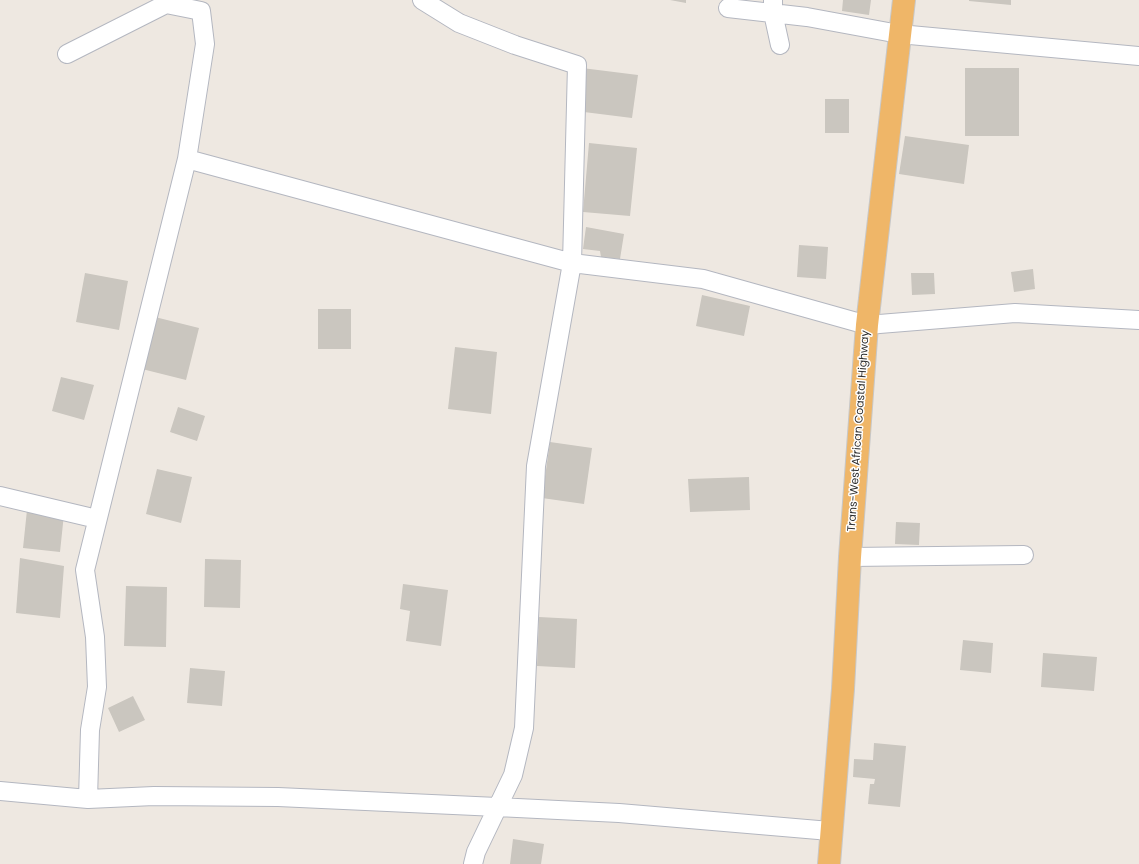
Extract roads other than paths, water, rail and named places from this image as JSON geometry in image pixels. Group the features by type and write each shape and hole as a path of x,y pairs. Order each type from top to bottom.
{"highway":[{"name":"Trans-West African Coastal Highway","path":"829,864 830,831 843,689 850,557 867,325 904,0"}],"street":[{"path":"422,0 459,23 515,45 577,65 572,263 536,466 524,728 513,775 476,852 472,864"},
{"path":"67,54 166,4 201,11 205,44 187,159 85,570 95,637 97,687 90,730 88,799"},
{"path":"773,7 780,45"},
{"path":"728,8 773,7 807,17 899,34 1139,56"},
{"path":"187,159 572,263 703,280 867,325 1015,312 1139,320"},
{"path":"0,496 97,519"},
{"path":"850,557 1024,555"},
{"path":"0,791 88,799 154,796 278,797 497,807 619,813 830,831"}]}
